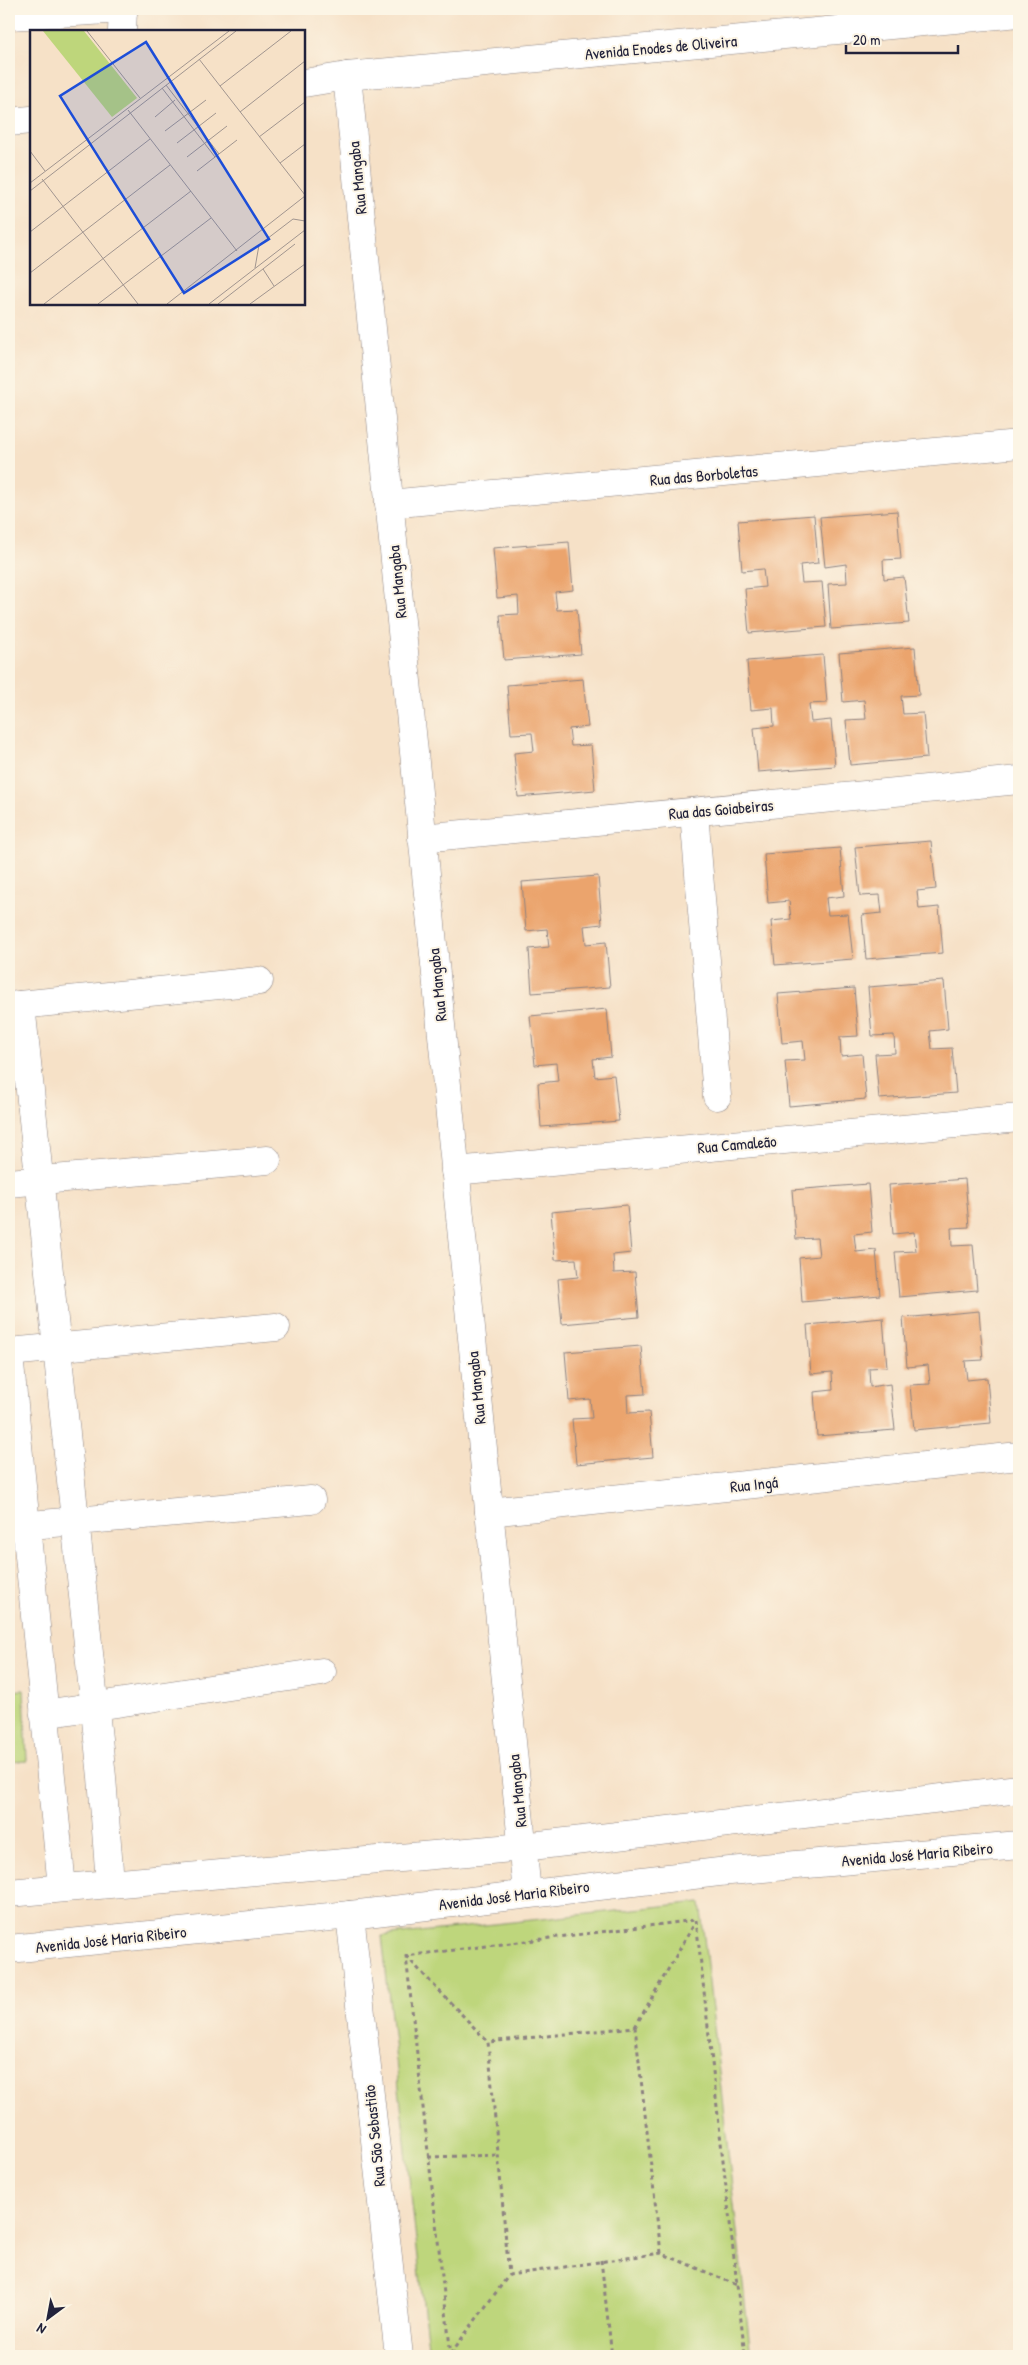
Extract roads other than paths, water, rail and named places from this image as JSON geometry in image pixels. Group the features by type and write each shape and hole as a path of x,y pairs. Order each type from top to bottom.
{"main road":[{"name":"Avenida Enodes de Oliveira","path":"305,83 346,76 1019,13"},
{"path":"9,16 123,17"},
{"name":"Rua Mangaba","path":"346,76 527,1893"},
{"path":"9,122 30,120"},
{"name":"Rua das Borboletas","path":"389,504 1019,444"},
{"name":"Rua das Goiabeiras","path":"422,838 1019,780"},
{"path":"694,812 717,1096"},
{"path":"110,1883 94,1707 40,1180 15,1006 259,981"},
{"name":"Rua Camaleão","path":"455,1171 1019,1118"},
{"path":"9,1183 267,1160"},
{"path":"62,1888 44,1714 17,1526 9,1354 276,1327"},
{"name":"Rua Ingá","path":"489,1512 1019,1456"},
{"path":"17,1526 310,1500"},
{"path":"44,1714 322,1672"},
{"path":"9,1893 523,1848 1019,1789"},
{"name":"Avenida José Maria Ribeiro","path":"9,1949 350,1915 719,1872 1019,1846"},
{"name":"Rua São Sebastião","path":"350,1915 399,2356"}]}
